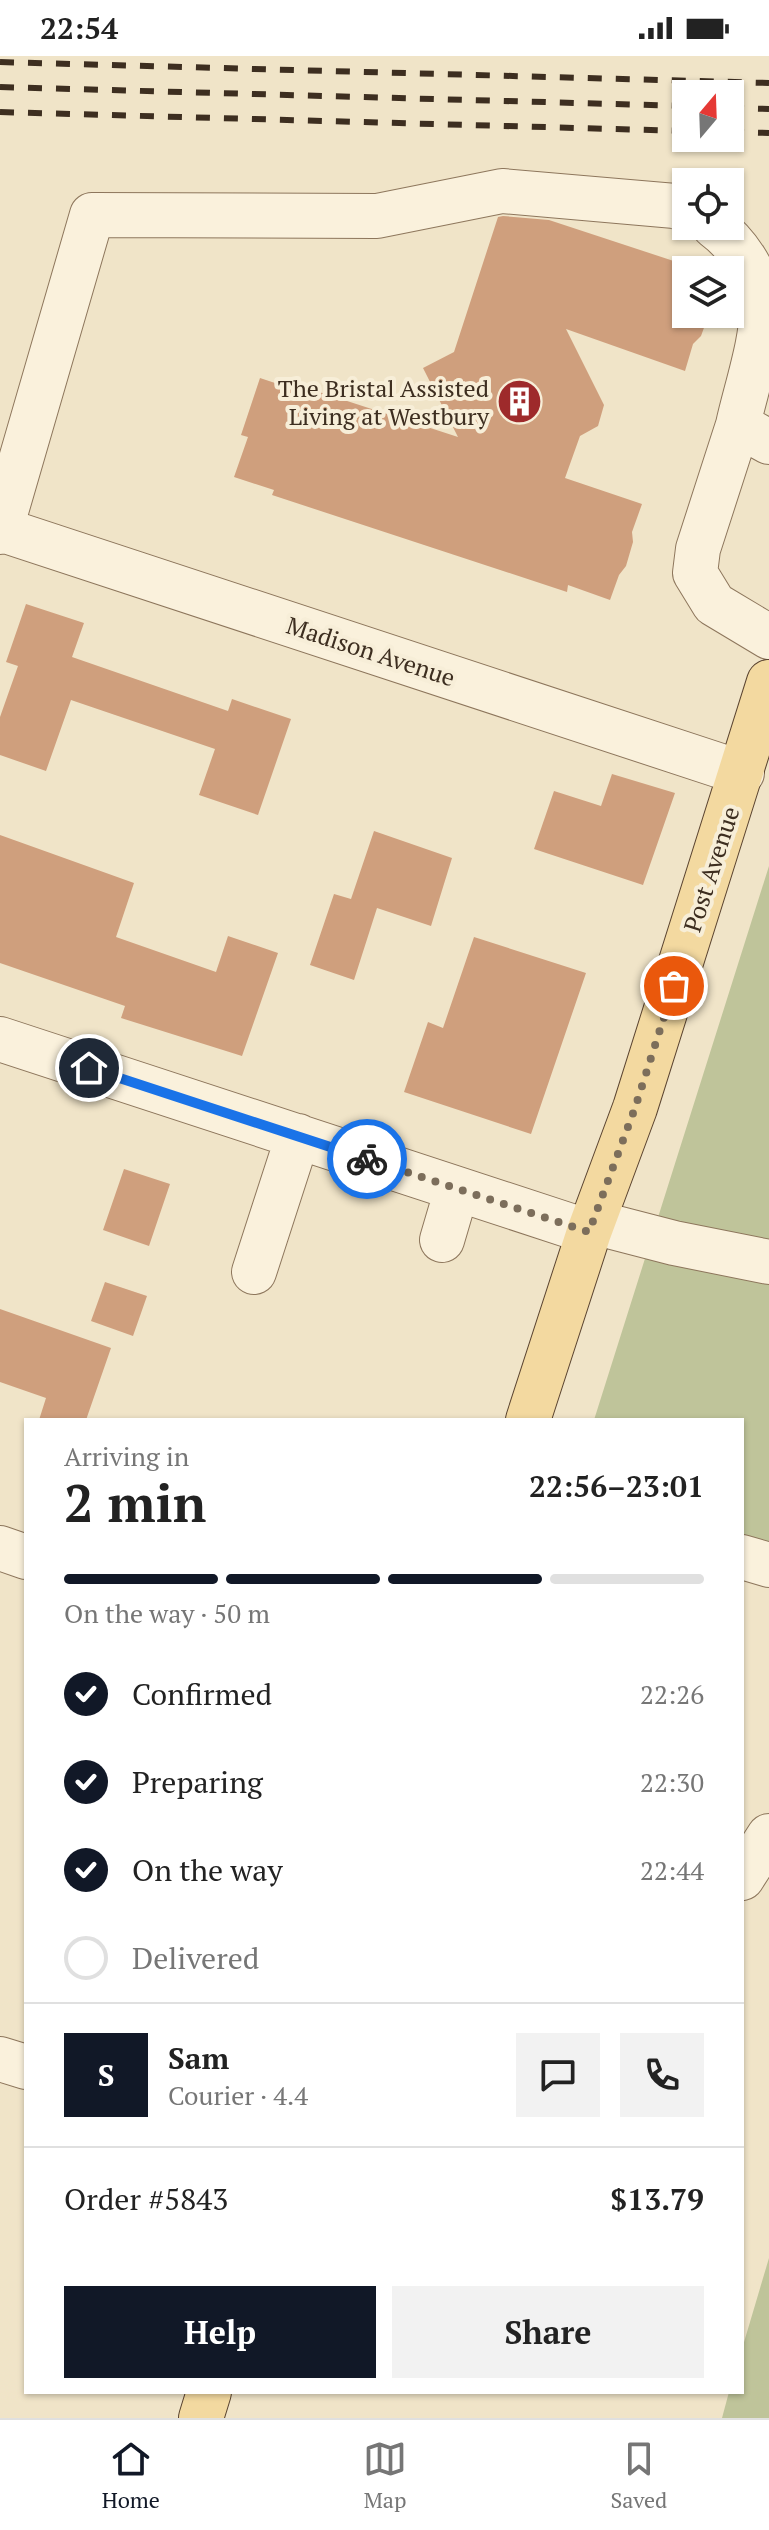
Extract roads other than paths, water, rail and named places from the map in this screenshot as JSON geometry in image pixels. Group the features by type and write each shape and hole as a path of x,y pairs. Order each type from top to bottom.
{"main road":[{"name":"Post Avenue","path":"529,1418 591,1227 635,1108 769,682"},
{"path":"201,2418 208,2394"}],"street":[{"path":"0,530 92,215 377,216 502,191 672,206"},
{"path":"732,240 751,270 761,302 753,433 698,549 695,573 714,604 769,637"},
{"name":"Madison Avenue","path":"0,530 742,773"},
{"path":"0,1039 457,1189 591,1227 769,1262"},
{"path":"254,1272 298,1136"},
{"path":"442,1240 457,1189"},
{"path":"0,1548 24,1556"},
{"path":"744,1558 769,1565"},
{"path":"744,1875 769,1836"},
{"path":"0,2059 24,2066"}],"railway":[{"path":"0,62 769,83"},
{"path":"0,87 672,106"},
{"path":"744,108 769,109"},
{"path":"0,112 672,131"},
{"path":"744,132 769,133"}],"place":[{"name":"The Bristal Assisted Living at Westbury","path":"520,402"}]}
